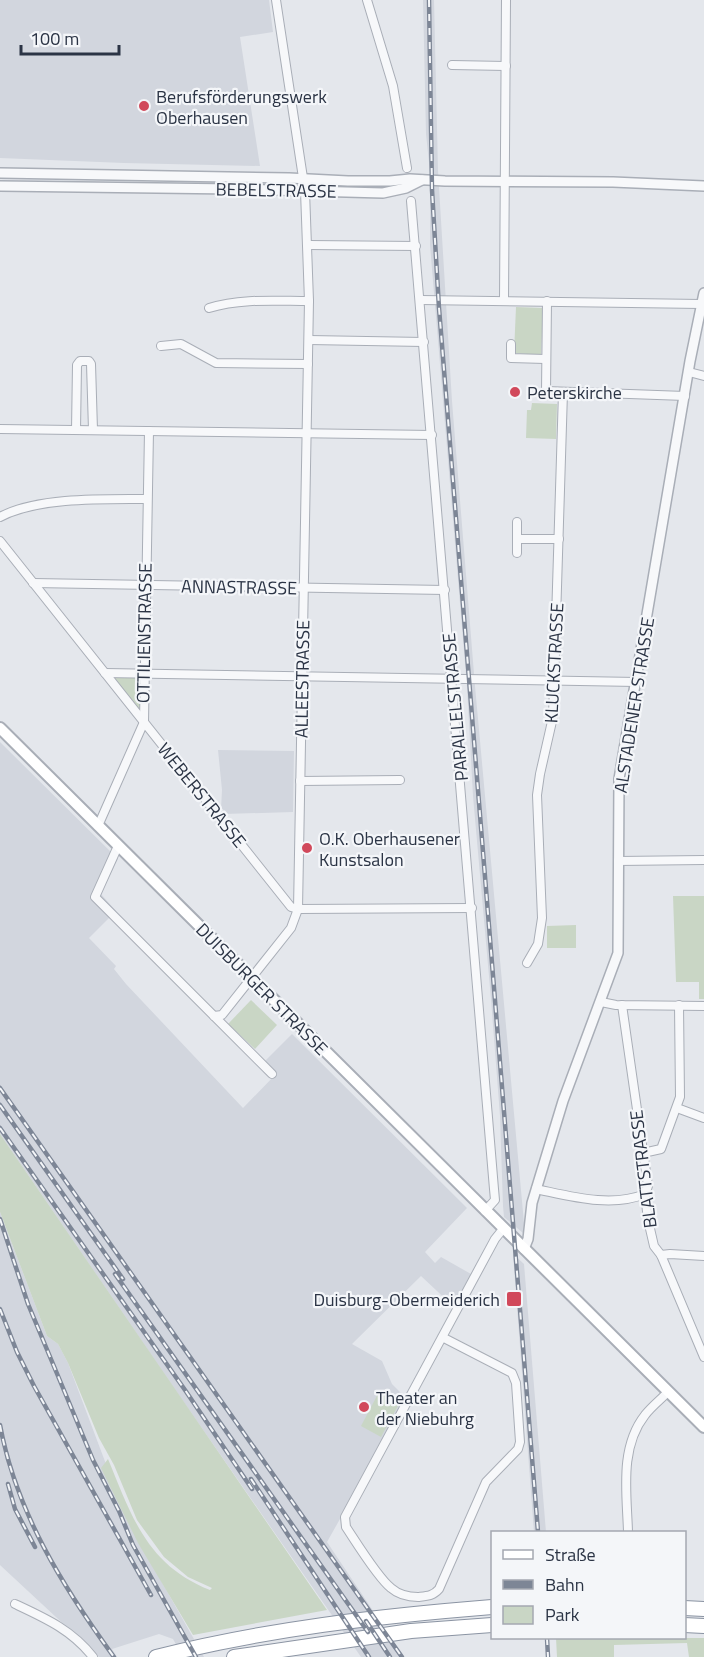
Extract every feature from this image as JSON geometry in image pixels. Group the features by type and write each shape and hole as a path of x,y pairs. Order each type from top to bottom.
{"highway":[{"path":"156,1657 218,1643 340,1622 491,1607"},
{"path":"686,1608 704,1609"},
{"path":"234,1657 399,1632 491,1625"},
{"path":"686,1625 704,1626"}],"main road":[{"name":"DUISBURGER STRASSE","path":"0,728 704,1426"}],"street":[{"name":"ALLEESTRASSE","path":"214,1016 222,1015 291,928 298,909 309,244 304,179 276,0"},
{"path":"367,0 393,86 407,168"},
{"path":"504,300 506,0"},
{"path":"452,64 506,66"},
{"name":"BEBELSTRASSE","path":"0,173 348,181 410,179 504,183 613,182 704,186"},
{"path":"128,188 129,176"},
{"name":"BEBELSTRASSE","path":"0,186 383,193 406,188 422,180"},
{"name":"PARALLELSTRASSE","path":"411,201 495,1200 485,1211"},
{"path":"309,244 416,246"},
{"name":"ALSTADENER STRASSE","path":"524,1249 536,1189 567,1090 619,949 618,788 704,293"},
{"path":"421,300 701,304"},
{"path":"547,301 545,389 548,392 685,396"},
{"path":"209,308 223,304 252,302 309,302"},
{"path":"309,340 424,342"},
{"path":"161,346 181,344 216,363 308,364"},
{"path":"512,344 511,358 545,359"},
{"path":"76,430 77,365 84,360 92,364 93,430"},
{"path":"689,372 704,376"},
{"name":"KLUCKSTRASSE","path":"527,963 536,951 541,927 542,897 537,795 552,728 555,682 563,392"},
{"path":"0,429 432,435"},
{"name":"OTTILIENSTRASSE","path":"98,826 144,722 149,431"},
{"path":"0,517 12,511 33,506 76,501 147,499"},
{"path":"517,553 518,522"},
{"path":"517,539 559,539"},
{"name":"WEBERSTRASSE","path":"0,541 291,907 298,909"},
{"name":"ANNASTRASSE","path":"33,583 445,590"},
{"path":"105,673 637,682"},
{"path":"300,781 400,780"},
{"path":"118,846 95,897 272,1074"},
{"path":"618,861 704,860"},
{"path":"298,909 472,908"},
{"path":"601,1002 622,1005 704,1006"},
{"name":"BLATTSTRASSE","path":"622,1005 648,1189 645,1194 652,1241 661,1256 704,1357"},
{"path":"643,1153 661,1149 677,1108 680,1093 679,1005"},
{"path":"677,1108 704,1118"},
{"path":"536,1189 598,1200 645,1194"},
{"path":"442,1336 512,1373 516,1383 520,1442 518,1449 486,1482 435,1594 410,1597 389,1587 346,1527 345,1516 442,1336 495,1239 503,1229"},
{"path":"661,1256 670,1254 704,1256"},
{"path":"628,1531 627,1470 631,1441 644,1416 668,1392"},
{"path":"15,1604 55,1622 80,1641 92,1655"}],"shaded area":[{"name":"Berufsförderungswerk Oberhausen","path":"0,0 269,0 273,32 240,37 260,166 0,158"},
{"path":"423,0 434,0 438,171 452,401 475,686 524,1223 523,1233 504,1217 503,1206 500,1116 430,245 430,172 426,134"},
{"path":"0,742 118,859 101,894 116,911 89,938 116,966 114,969 126,984 243,1108 277,1073 265,1061 292,1034 467,1208 425,1252 435,1263 441,1257 471,1274 453,1306 421,1276 352,1344 382,1361 392,1384 406,1398 406,1402 327,1542 404,1657 361,1657 0,1134"},
{"path":"218,750 294,751 293,812 224,814 221,809 222,790"},
{"path":"0,1212 47,1336 58,1344 68,1363 127,1520 204,1657 183,1657 173,1639 159,1634 112,1649 117,1657 99,1657 0,1565"},
{"path":"513,1254 524,1264 546,1531 534,1531"}],"green space":[{"path":"516,307 543,308 541,355 514,353"},
{"path":"532,403 557,404 556,439 526,438 527,410 531,410"},
{"path":"105,673 144,674 144,722"},
{"path":"673,896 704,896 704,999 699,999 699,982 676,982"},
{"path":"576,925 576,948 547,948 547,926"},
{"path":"251,1000 277,1025 255,1049 228,1024"},
{"path":"0,1134 327,1610 193,1635 138,1543 101,1468 108,1459 134,1519 156,1553 189,1580 210,1590 212,1588 188,1577 164,1557 137,1520 68,1363 58,1344 47,1336 0,1212"},
{"path":"379,1392 400,1402 381,1437 361,1426"},
{"path":"704,1638 704,1657 689,1657 687,1643 614,1645 614,1657 557,1657 556,1639"}],"railway":[{"path":"429,0 432,190 439,308 538,1531"},
{"path":"0,1088 402,1657"},
{"path":"0,1105 123,1279"},
{"path":"0,1128 252,1489"},
{"path":"0,1219 28,1304 93,1460 119,1511 133,1545 196,1657"},
{"path":"115,1274 368,1632"},
{"path":"0,1309 17,1352 34,1386 151,1595"},
{"path":"0,1425 17,1488 44,1547 77,1603 114,1657"},
{"path":"251,1479 369,1657"},
{"path":"8,1484 15,1509 35,1547"},
{"path":"366,1621 390,1657"},
{"path":"547,1639 548,1657"}],"place":[{"name":"Berufsförderungswerk Oberhausen","path":"144,106"},
{"name":"Peterskirche","path":"515,392"},
{"name":"O.K. Oberhausener Kunstsalon","path":"307,848"},
{"name":"Duisburg-Obermeiderich","path":"514,1299"},
{"name":"Theater an der Niebuhrg","path":"364,1407"}]}
